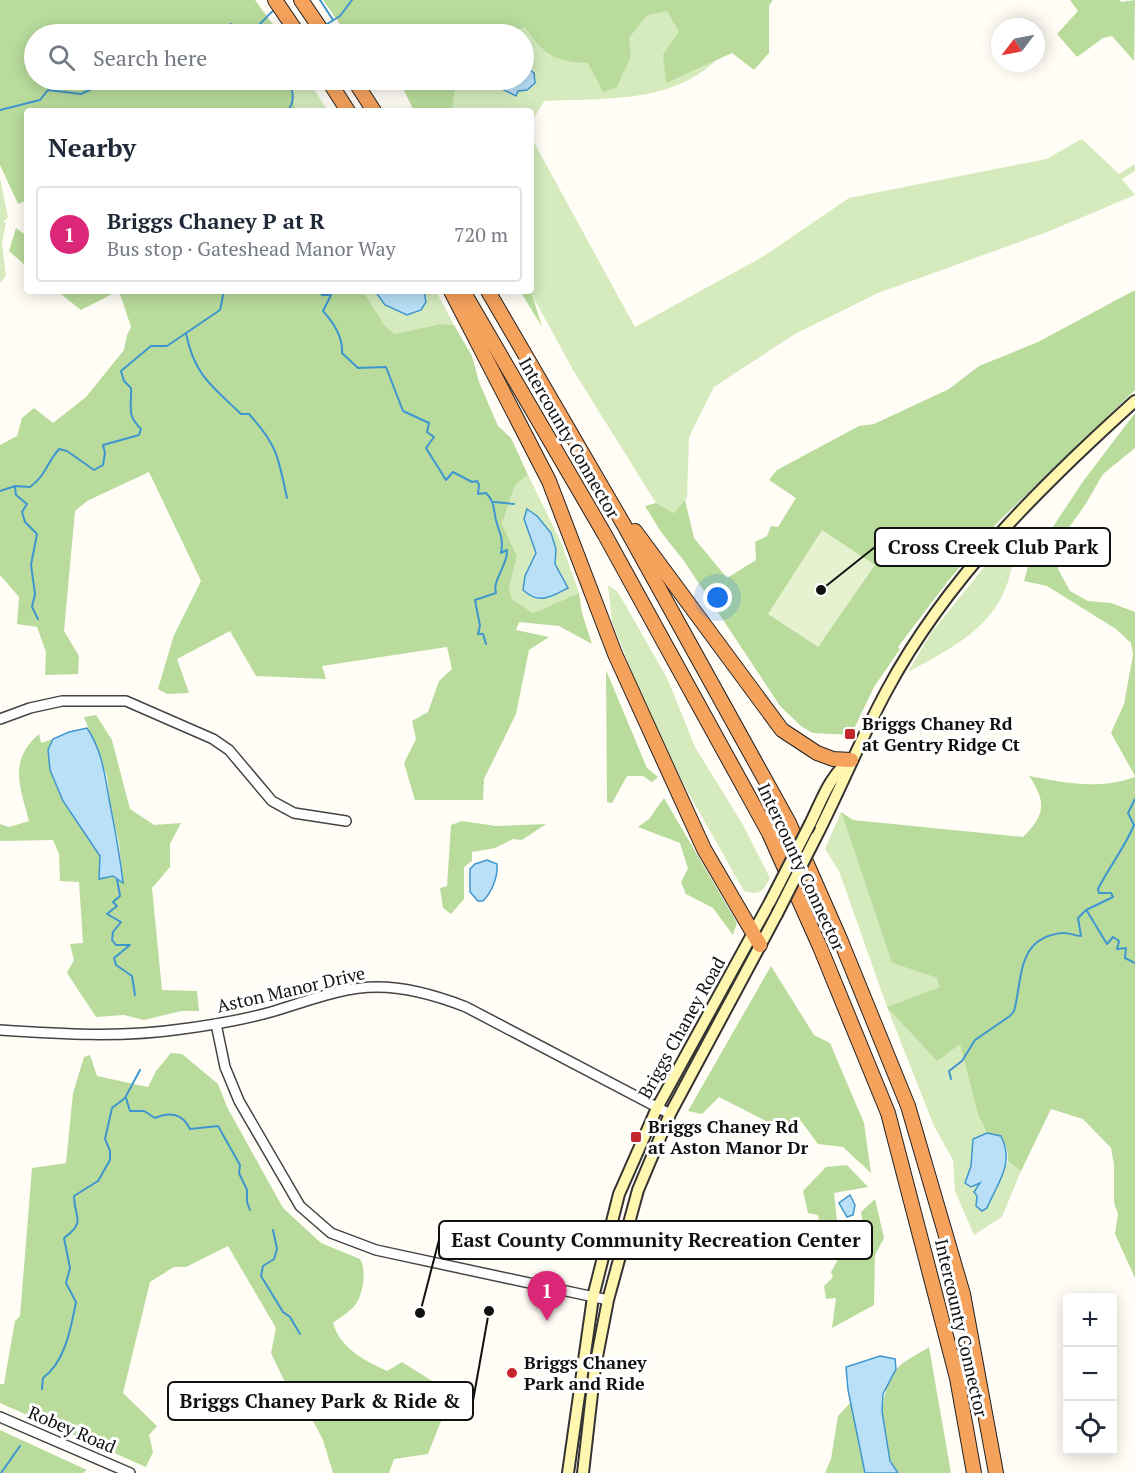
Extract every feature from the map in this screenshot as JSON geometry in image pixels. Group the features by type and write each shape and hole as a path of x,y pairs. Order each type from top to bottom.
{"highway":[{"path":"275,0 291,24"},
{"path":"301,0 317,24"},
{"path":"335,90 346,108"},
{"path":"360,90 372,108"},
{"path":"453,294 549,481 615,654 700,840 756,939"},
{"name":"Intercounty Connector","path":"465,294 605,535 769,833 820,947 888,1113 957,1378 973,1473"},
{"name":"Intercounty Connector","path":"490,294 593,471 789,823 840,939 908,1106 963,1293 996,1473"},
{"path":"593,471 782,730 817,753 833,759 851,760"},
{"path":"979,1374 1003,1473"}],"main road":[{"name":"Briggs Chaney Road","path":"568,1473 593,1297 619,1194 657,1108 756,939 777,914 849,771 851,760 887,688 944,600 1048,483 1135,401"},
{"name":"Briggs Chaney Road","path":"584,1473 595,1367 608,1300 638,1190 669,1114 756,939 770,902 834,777 842,766 851,760"}],"street":[{"path":"0,719 30,708 62,701 126,701 195,729 229,750 272,801 294,813 346,821"},
{"name":"Aston Manor Drive","path":"0,1030 75,1035 159,1031 216,1024 268,1013 337,992 375,987 401,988 445,998 466,1007 669,1114"},
{"path":"216,1024 225,1067 239,1101 300,1206 331,1233 376,1250 608,1300"},
{"name":"Robey Road","path":"0,1417 130,1473"}],"green space":[{"path":"0,0 255,0 273,24 24,24 24,90 291,90 296,108 24,108 24,201 18,204 0,165"},
{"path":"323,0 773,0 769,6 769,53 754,70 732,53 666,83 663,55 679,32 667,11 647,15 629,38 631,56 617,87 603,92 588,63 566,61 544,50 534,39 534,24 340,24"},
{"path":"765,0 712,64 694,77 674,86 654,92 610,99 544,101 534,118 534,108 431,108 421,90 534,90 534,24 497,24"},
{"path":"1070,0 1120,0 1121,2 1135,0 1134,61 1112,36 1103,38 1077,57 1057,34 1078,11"},
{"path":"291,90 314,90 326,108 296,108"},
{"path":"404,90 454,90 452,108 413,108"},
{"path":"1082,139 1119,174 1135,164 1135,171 1122,179 1135,195 1047,232 878,293 795,334 714,387 689,437 687,498 674,513 656,503 573,370 532,294 534,294 534,142 635,327 764,256 849,198 1046,159"},
{"path":"0,178 8,217 3,223 6,223 2,243 6,276 0,283"},
{"path":"16,228 24,234 24,264 9,251"},
{"path":"1135,290 1135,390 997,523 948,581 898,647 900,649 874,687 851,735 813,733 802,727 780,706 645,506 656,503 674,513 685,500 694,538 727,578 756,560 755,542 767,536 771,526 778,527 796,498 769,480 777,470 859,426 874,424 949,389 979,366 1038,342"},
{"path":"61,294 112,294 81,310"},
{"path":"120,294 365,294 385,326 395,334 440,324 454,325 472,356 479,382 498,426 511,438 528,475 515,485 502,524 517,556 509,588 512,599 533,613 579,593 582,613 592,644 559,626 519,622 516,630 549,637 529,650 516,714 484,779 483,800 415,800 404,763 416,739 412,721 428,712 439,681 452,669 447,647 322,666 326,679 256,676 230,631 177,659 189,693 167,694 158,689 174,635 201,581 149,472 87,501 75,511 64,631 79,656 78,674 45,675 46,652 37,627 17,624 19,597 0,575 0,445 17,436 22,418 34,408 53,423 86,397 124,350 131,327"},
{"path":"365,294 438,294 454,325 440,324 395,334 385,326"},
{"path":"522,294 532,294 542,327"},
{"path":"1135,413 1135,448 1103,474 1085,505 1058,543 1058,569 1070,591 1088,601 1111,603 1135,612 1135,776 1111,733 1124,704 1133,655 1131,643 1116,629 1047,586 1024,581 1029,563 1084,480"},
{"path":"528,475 561,542 579,593 533,613 512,599 509,588 517,556 502,524 515,485"},
{"path":"822,530 875,565 818,647 768,614"},
{"path":"998,550 1007,551 1013,559 1008,581 989,615 961,641 908,672 931,633"},
{"path":"608,585 618,592 668,680 695,747 743,825 770,878 760,891 754,893 744,891 685,787 635,680 612,622"},
{"path":"606,670 647,768 658,777 652,782 643,776 627,776 612,803 607,802"},
{"path":"96,715 112,740 130,809 154,825 181,823 170,844 170,867 152,888 162,990 197,991 199,1011 181,1011 144,1020 124,1015 96,1017 67,973 74,960 70,944 83,943 79,882 60,881 59,854 53,840 0,841 0,824 9,827 29,821 20,785 20,764 29,744 39,734 41,743 53,739 48,750 63,801 100,856 99,878 113,876 123,882 107,776 84,717"},
{"path":"1029,776 1082,784 1108,783 1135,777 1135,1278 1115,1234 1118,1214 1114,1203 1114,1165 1111,1148 1083,1119 1051,1109 1021,1171 1008,1161 1007,1149 1001,1136 987,1133 978,1115 960,1044 937,1061 887,1007 940,987 937,978 892,963 841,812 853,820 1023,837 1036,822 1041,808 1039,793"},
{"path":"664,798 737,923 733,935 713,908 686,894 681,882 688,869 680,843 638,827 649,819"},
{"path":"841,812 892,963 937,978 941,987 887,1007 839,871 825,849"},
{"path":"462,821 496,826 546,824 522,840 513,839 495,848 472,852 472,861 464,867 464,899 451,914 443,908 440,888 447,886 451,825"},
{"path":"771,966 814,1035 830,1043 864,1123 871,1173 843,1147 818,1144 801,1121 774,1125 719,1097 702,1114 688,1111"},
{"path":"887,1007 960,1043 978,1115 987,1133 974,1140 971,1166 965,1183 981,1181 987,1208 1008,1161 1021,1171 1002,1217 974,1235 955,1191 953,1160 934,1126"},
{"path":"171,1053 182,1054 218,1084 227,1107 283,1208 321,1243 360,1259 364,1276 358,1301 353,1308 333,1323 341,1340 354,1353 387,1371 402,1362 448,1391 447,1406 428,1454 394,1459 389,1473 333,1473 323,1440 311,1417 292,1397 271,1353 276,1328 228,1246 186,1267 174,1267 150,1282 123,1393 157,1426 149,1435 153,1452 146,1467 0,1403 0,1384 4,1384 15,1321 20,1316 32,1168 66,1163 73,1093 84,1057 90,1055 97,1076 148,1087 156,1071"},
{"path":"847,1165 868,1187 834,1193 837,1221 863,1225 861,1212 875,1199 884,1238 875,1255 874,1305 832,1328 836,1298 826,1299 824,1286 833,1277 831,1272 840,1256 837,1249 822,1242 818,1215 808,1213 803,1191 826,1167"},
{"path":"929,1347 951,1473 898,1473 887,1450 884,1436 882,1422 885,1395 889,1382 898,1367"},
{"path":"851,1402 865,1473 825,1473 831,1459 838,1416"},
{"path":"0,1430 87,1470 83,1473 0,1473"}],"water":[{"path":"504,90 527,90 518,91 516,96"},
{"path":"377,294 425,294 426,302 421,310 407,315 385,305"},
{"path":"527,509 537,516 551,533 556,549 555,564 568,588 545,598 534,597 523,590 525,576 536,553 524,519"},
{"path":"87,728 97,746 103,765 123,883 113,876 99,879 100,856 63,801 50,770 48,750 53,739"},
{"path":"487,860 497,864 494,884 483,901 478,901 470,892 470,869 475,864"},
{"path":"987,1133 1001,1136 1005,1146 1006,1164 987,1208 982,1211 976,1206 977,1196 974,1192 980,1183 971,1187 965,1183 971,1166 973,1139"},
{"path":"850,1195 855,1205 853,1215 847,1217 839,1203"},
{"path":"880,1356 895,1359 896,1369 883,1394 882,1411 890,1461 898,1473 865,1473 848,1390 846,1367"}],"waterway":[{"path":"320,0 333,20"},
{"path":"327,24 340,16 352,0"},
{"path":"260,24 274,10"},
{"path":"0,110 40,100 48,90"},
{"path":"48,90 81,94 90,90"},
{"path":"289,108 292,104 292,90"},
{"path":"0,491 15,486 30,487 40,478 59,449 67,451 94,470 103,465 105,453 103,445 139,435 141,429 132,415 131,388 124,381 121,371 151,346 167,346 220,310 223,294"},
{"path":"322,294 331,295 323,311 337,330 342,353 358,368 386,367 403,411 429,423 427,432 434,437 426,448 446,480 453,472 472,482 477,481 478,494 486,493 491,499 502,539 501,553 507,550 507,556 496,583 496,593 475,600 480,626 478,634 483,634 486,644"},
{"path":"186,333 194,359 206,379 241,414 249,414 266,435 276,453 287,498"},
{"path":"15,487 16,495 27,504 22,512 25,522 37,534 31,565 35,594 32,607 38,619"},
{"path":"494,502 514,504"},
{"path":"951,1079 949,1071 962,1061 975,1040 1014,1011 1024,962 1036,943 1047,936 1062,933 1081,936 1078,918 1086,910 1113,897 1111,893 1099,893 1098,889 1134,825 1128,813 1135,799"},
{"path":"117,879 120,896 113,902 117,906 107,914 121,922 113,932 112,940 116,945 130,945 114,958 116,965 132,976 135,995"},
{"path":"1087,911 1107,944 1113,937 1119,941 1117,949 1126,948 1125,958 1135,963"},
{"path":"42,1389 43,1378 57,1363 66,1344 76,1302 66,1283 70,1268 64,1238 75,1227 78,1219 74,1196 98,1181 110,1160 110,1151 105,1139 112,1108 125,1098 140,1070"},
{"path":"126,1098 130,1111 144,1111 155,1118 175,1115 184,1120 190,1129 218,1126 240,1165 239,1173 247,1190 250,1210"},
{"path":"273,1230 277,1249 274,1259 263,1266 261,1276 283,1312 290,1317 300,1334"},
{"path":"1,1473 20,1446"}],"place":[{"name":"Cross Creek Club Park","path":"821,590"},
{"name":"Briggs Chaney Rd at Gentry Ridge Ct","path":"850,734"},
{"name":"Briggs Chaney Rd at Aston Manor Dr","path":"636,1137"},
{"name":"Briggs Chaney Park & Ride &","path":"489,1311"},
{"name":"East County Community Recreation Center","path":"420,1313"},
{"name":"Briggs Chaney P at R","path":"547,1321"},
{"name":"Briggs Chaney Park and Ride","path":"512,1373"}]}
